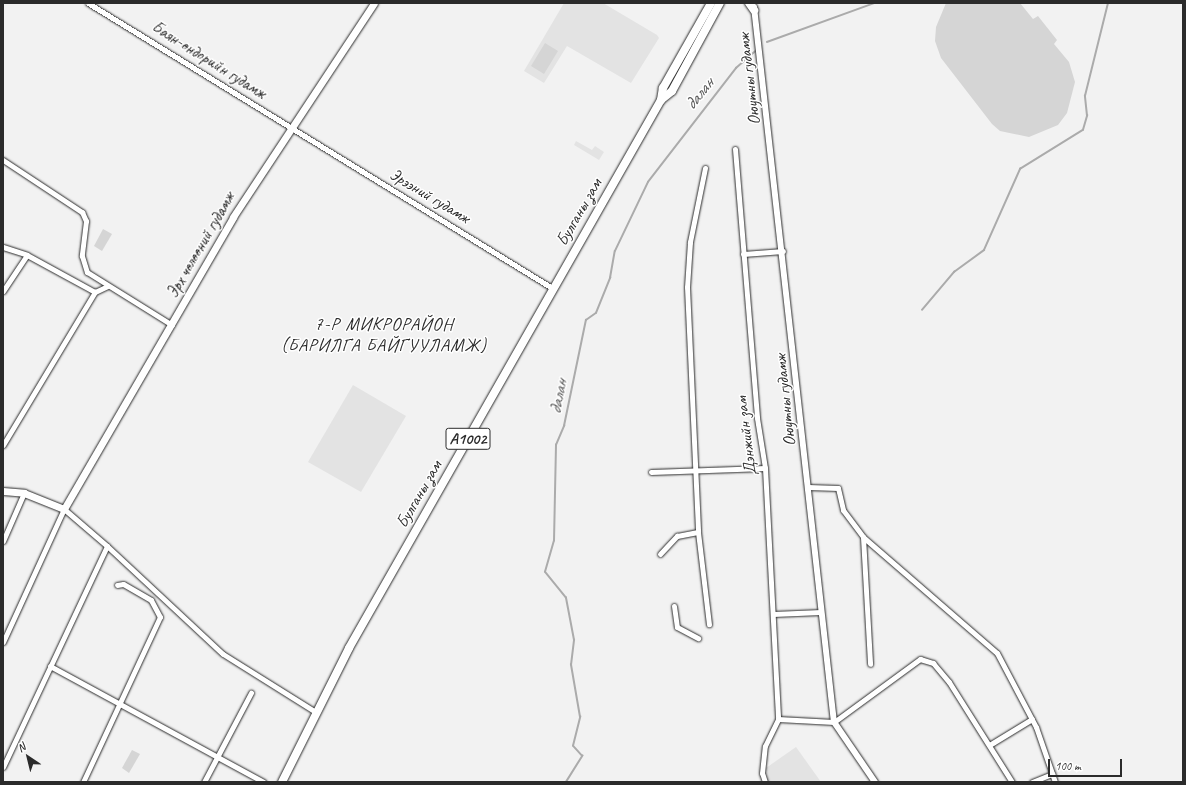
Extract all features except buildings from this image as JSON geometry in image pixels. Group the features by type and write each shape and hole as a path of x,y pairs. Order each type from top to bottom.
{"highway":[{"path":"715,5 725,3"},
{"name":"Булганы зам","path":"282,782 352,641 552,288 661,100 663,88 715,5"}],"main road":[{"name":"Эрх чөлөөний гудамж","path":"64,509 172,326 233,217 293,129 374,3"},
{"path":"3,491 24,493 64,509"}],"street":[{"name":"Баян-өндорийн гудамж","path":"88,3 293,129"},
{"name":"Оюутны гудамж","path":"753,4 783,251 834,722 874,782"},
{"name":"Эрээний гудамж","path":"293,129 552,288"},
{"name":"Дэнжийн зам","path":"735,149 743,254 765,468 778,720"},
{"path":"3,160 82,212 86,221 82,266 108,286 172,326"},
{"path":"705,168 690,242 687,287 698,532 709,624"},
{"path":"3,247 27,254 95,292"},
{"path":"743,254 783,251"},
{"path":"3,291 27,254"},
{"path":"3,445 95,292 108,286"},
{"path":"651,472 695,468 765,468"},
{"path":"808,487 838,488 842,510 862,537 997,653 1032,719 1055,782"},
{"path":"3,541 24,493"},
{"path":"3,642 64,509 107,546 223,654 317,713"},
{"path":"660,554 677,536 698,532"},
{"path":"862,537 870,664"},
{"path":"3,766 107,546"},
{"path":"83,782 160,617 151,600 123,584 117,585"},
{"path":"674,606 677,627 698,638"},
{"path":"773,614 821,612"},
{"path":"765,782 762,773 765,746 778,720 834,722 920,659 933,662 949,682 991,744 1012,782"},
{"path":"50,666 264,782"},
{"path":"204,782 251,693"},
{"path":"991,744 1032,719"},
{"path":"1032,782 1052,774"}],"shaded area":[{"path":"564,3 603,3 657,35 659,38 631,83 567,46 544,83 524,71"},
{"path":"946,3 1020,3 1033,19 1038,16 1057,40 1054,44 1069,62 1075,82 1067,113 1058,125 1029,137 1000,131 992,124 941,58 935,41 936,27"},
{"path":"545,43 558,51 544,74 531,66"},
{"path":"576,141 592,150 595,146 604,152 599,160 574,145"},
{"path":"103,229 112,234 102,251 94,246"},
{"path":"353,385 406,416 361,492 308,462"},
{"path":"796,747 821,782 768,782 766,768"},
{"path":"132,750 140,754 129,773 122,768"}],"waterway":[{"path":"767,42 875,3"},
{"path":"922,310 954,272 984,250 1020,169 1083,130 1087,116 1085,96 1108,3"},
{"name":"далан","path":"566,782 582,756 573,746 580,717 571,665 574,640 566,598 545,572 554,541 556,445 564,426 586,320 596,313 610,278 615,251 648,182 736,68 757,50"}],"district":[{"name":"7-Р МИКРОРАЙОН (БАРИЛГА БАЙГУУЛАМЖ)","path":"384,335"}]}
